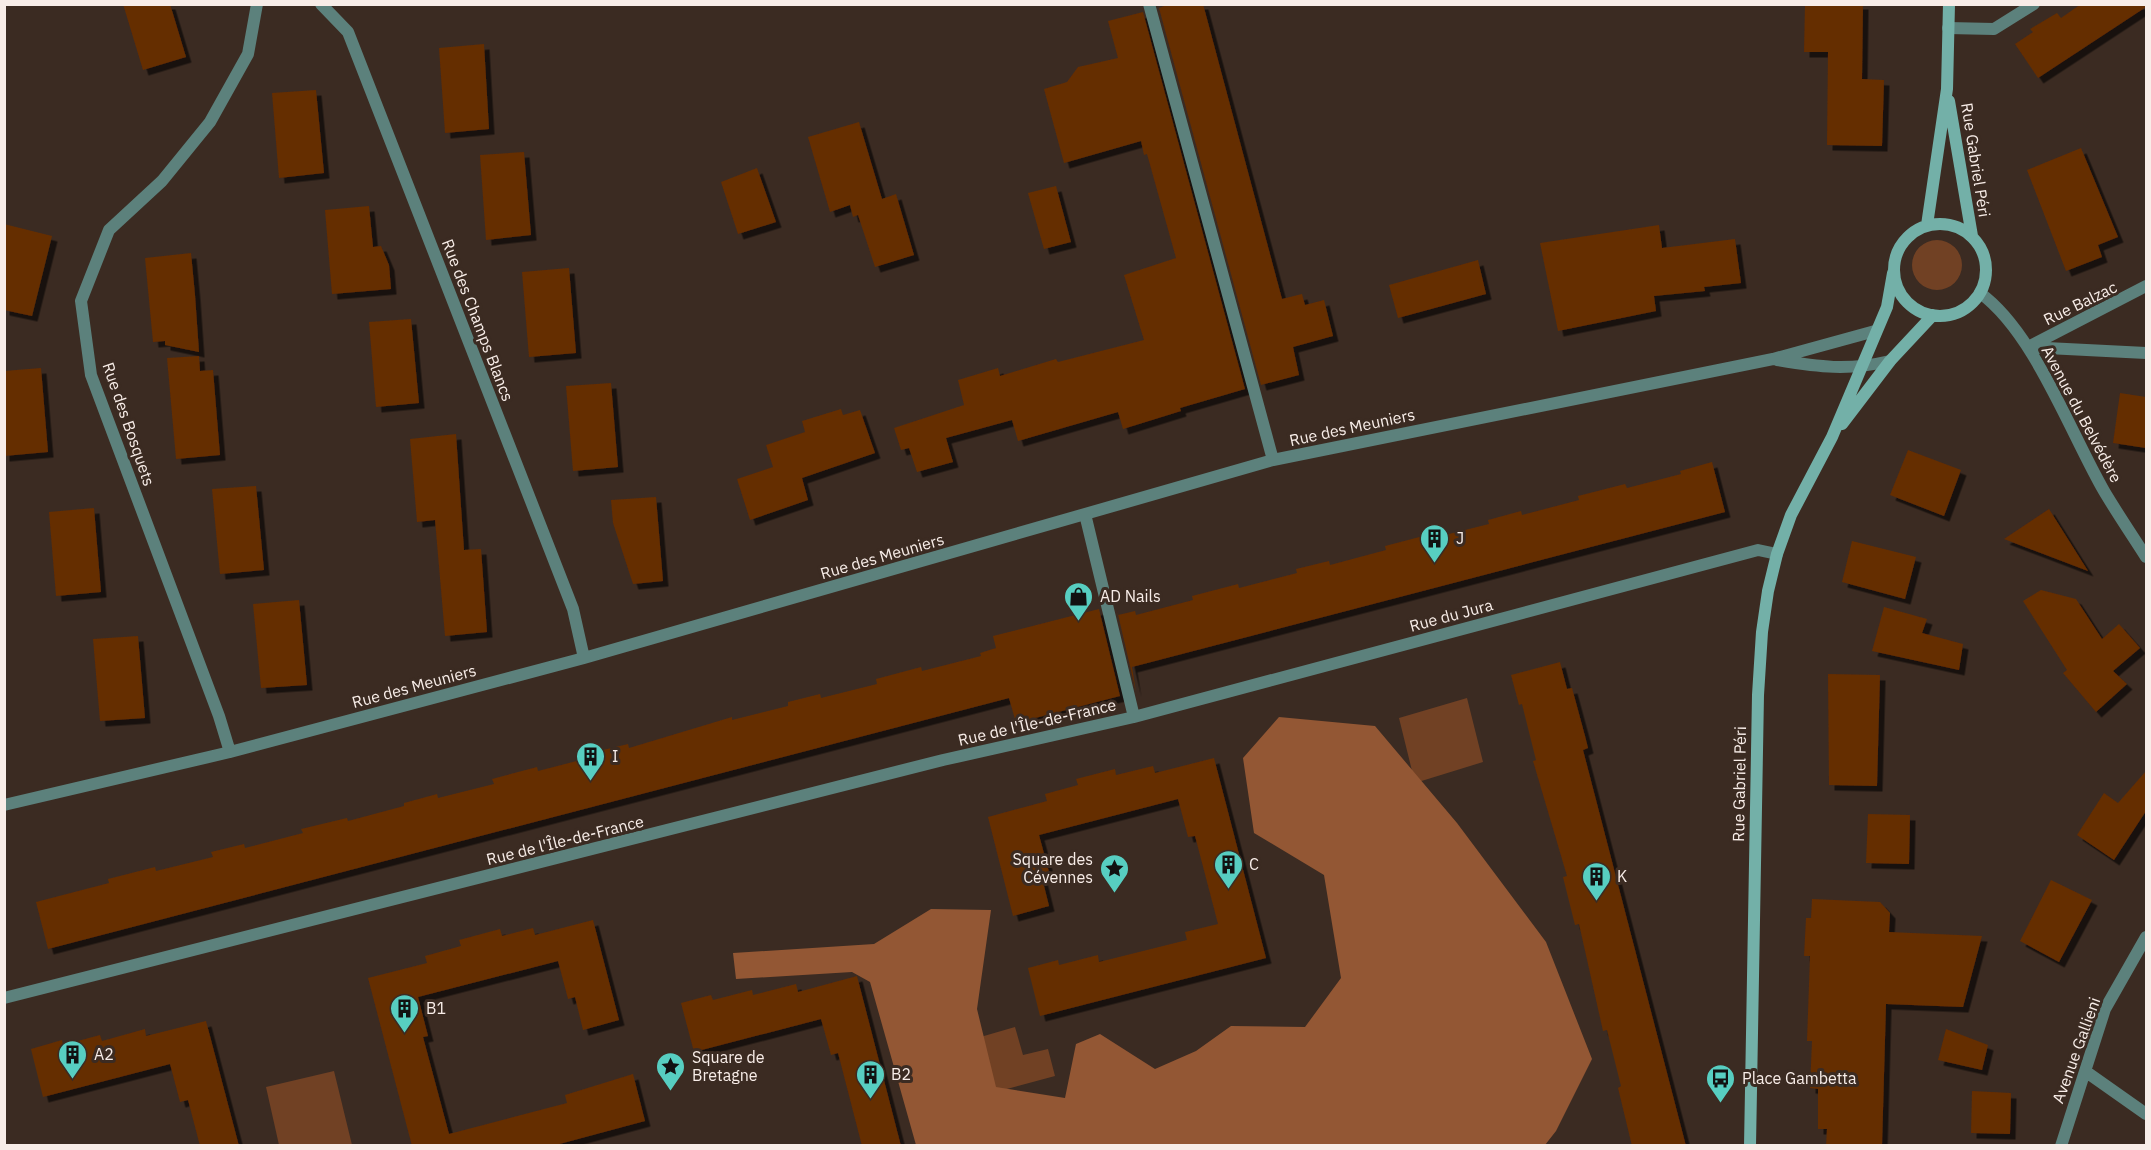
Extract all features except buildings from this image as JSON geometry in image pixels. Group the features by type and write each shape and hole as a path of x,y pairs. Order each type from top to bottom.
{"street":[{"name":"Rue des Bosquets","path":"230,752 219,716 91,375 81,301 110,230 162,181 210,122 248,54 257,4"},
{"name":"Rue des Champs Blancs","path":"321,4 348,32 573,609 585,658"},
{"path":"1149,4 1273,460"},
{"name":"Rue Gabriel Péri","path":"1927,225 1947,89 1949,4"},
{"path":"1948,28 1994,29 2034,4"},
{"name":"Rue Gabriel Péri","path":"1947,89 1972,236"},
{"path":"1927,225 1952,225 1972,236 1985,256 1986,272 1980,293 1959,312 1933,315 1917,310 1908,304 1898,291 1893,273 1895,256 1902,242 1912,232 1927,225"},
{"name":"Rue Gabriel Péri","path":"1750,1146 1761,632 1777,554 1791,515 1832,436 1859,368 1887,307 1893,273"},
{"name":"Rue Balzac","path":"2028,347 2146,286"},
{"name":"Avenue du Belvédère","path":"1980,293 1997,305 2028,347 2104,492 2146,557"},
{"name":"Rue Gabriel Péri","path":"1832,436 1890,361 1933,315"},
{"name":"Rue des Meuniers","path":"4,805 230,752 585,658 1273,460 1773,359 1875,331"},
{"path":"2028,347 2146,353"},
{"name":"Rue des Meuniers","path":"1773,359 1826,368 1859,368 1890,361"},
{"path":"1085,514 1134,717"},
{"name":"Rue du Jura","path":"1134,717 1758,550 1777,554"},
{"name":"Rue de l'Île-de-France","path":"4,998 943,760 1134,717"},
{"name":"Avenue Gallieni","path":"2061,1146 2105,1009 2146,937"},
{"path":"2085,1071 2146,1114"}],"shaded area":[{"path":"1937,240 1955,247 1962,265 1955,283 1937,290 1919,283 1912,265 1919,247"},
{"path":"1467,698 1483,762 1415,783 1399,718"},
{"path":"1279,717 1375,726 1457,823 1546,942 1592,1059 1556,1131 1545,1145 916,1145 870,982 852,972 736,979 733,953 874,944 931,909 991,910 977,1009 996,1087 1065,1098 1076,1044 1100,1034 1155,1069 1196,1051 1231,1026 1305,1027 1341,978 1324,875 1254,833 1243,758"},
{"path":"1015,1027 1023,1055 1048,1049 1055,1076 992,1093 977,1038"},
{"path":"334,1071 352,1145 279,1145 266,1087"}],"place":[{"name":"J","path":"1435,564"},
{"name":"AD Nails","path":"1079,622"},
{"name":"I","path":"591,782"},
{"name":"C","path":"1228,890"},
{"name":"Square des Cévennes","path":"1114,894"},
{"name":"K","path":"1596,902"},
{"name":"B1","path":"405,1034"},
{"name":"A2","path":"73,1080"},
{"name":"Square de Bretagne","path":"671,1092"},
{"name":"B2","path":"870,1100"},
{"name":"Place Gambetta","path":"1721,1104"}]}
